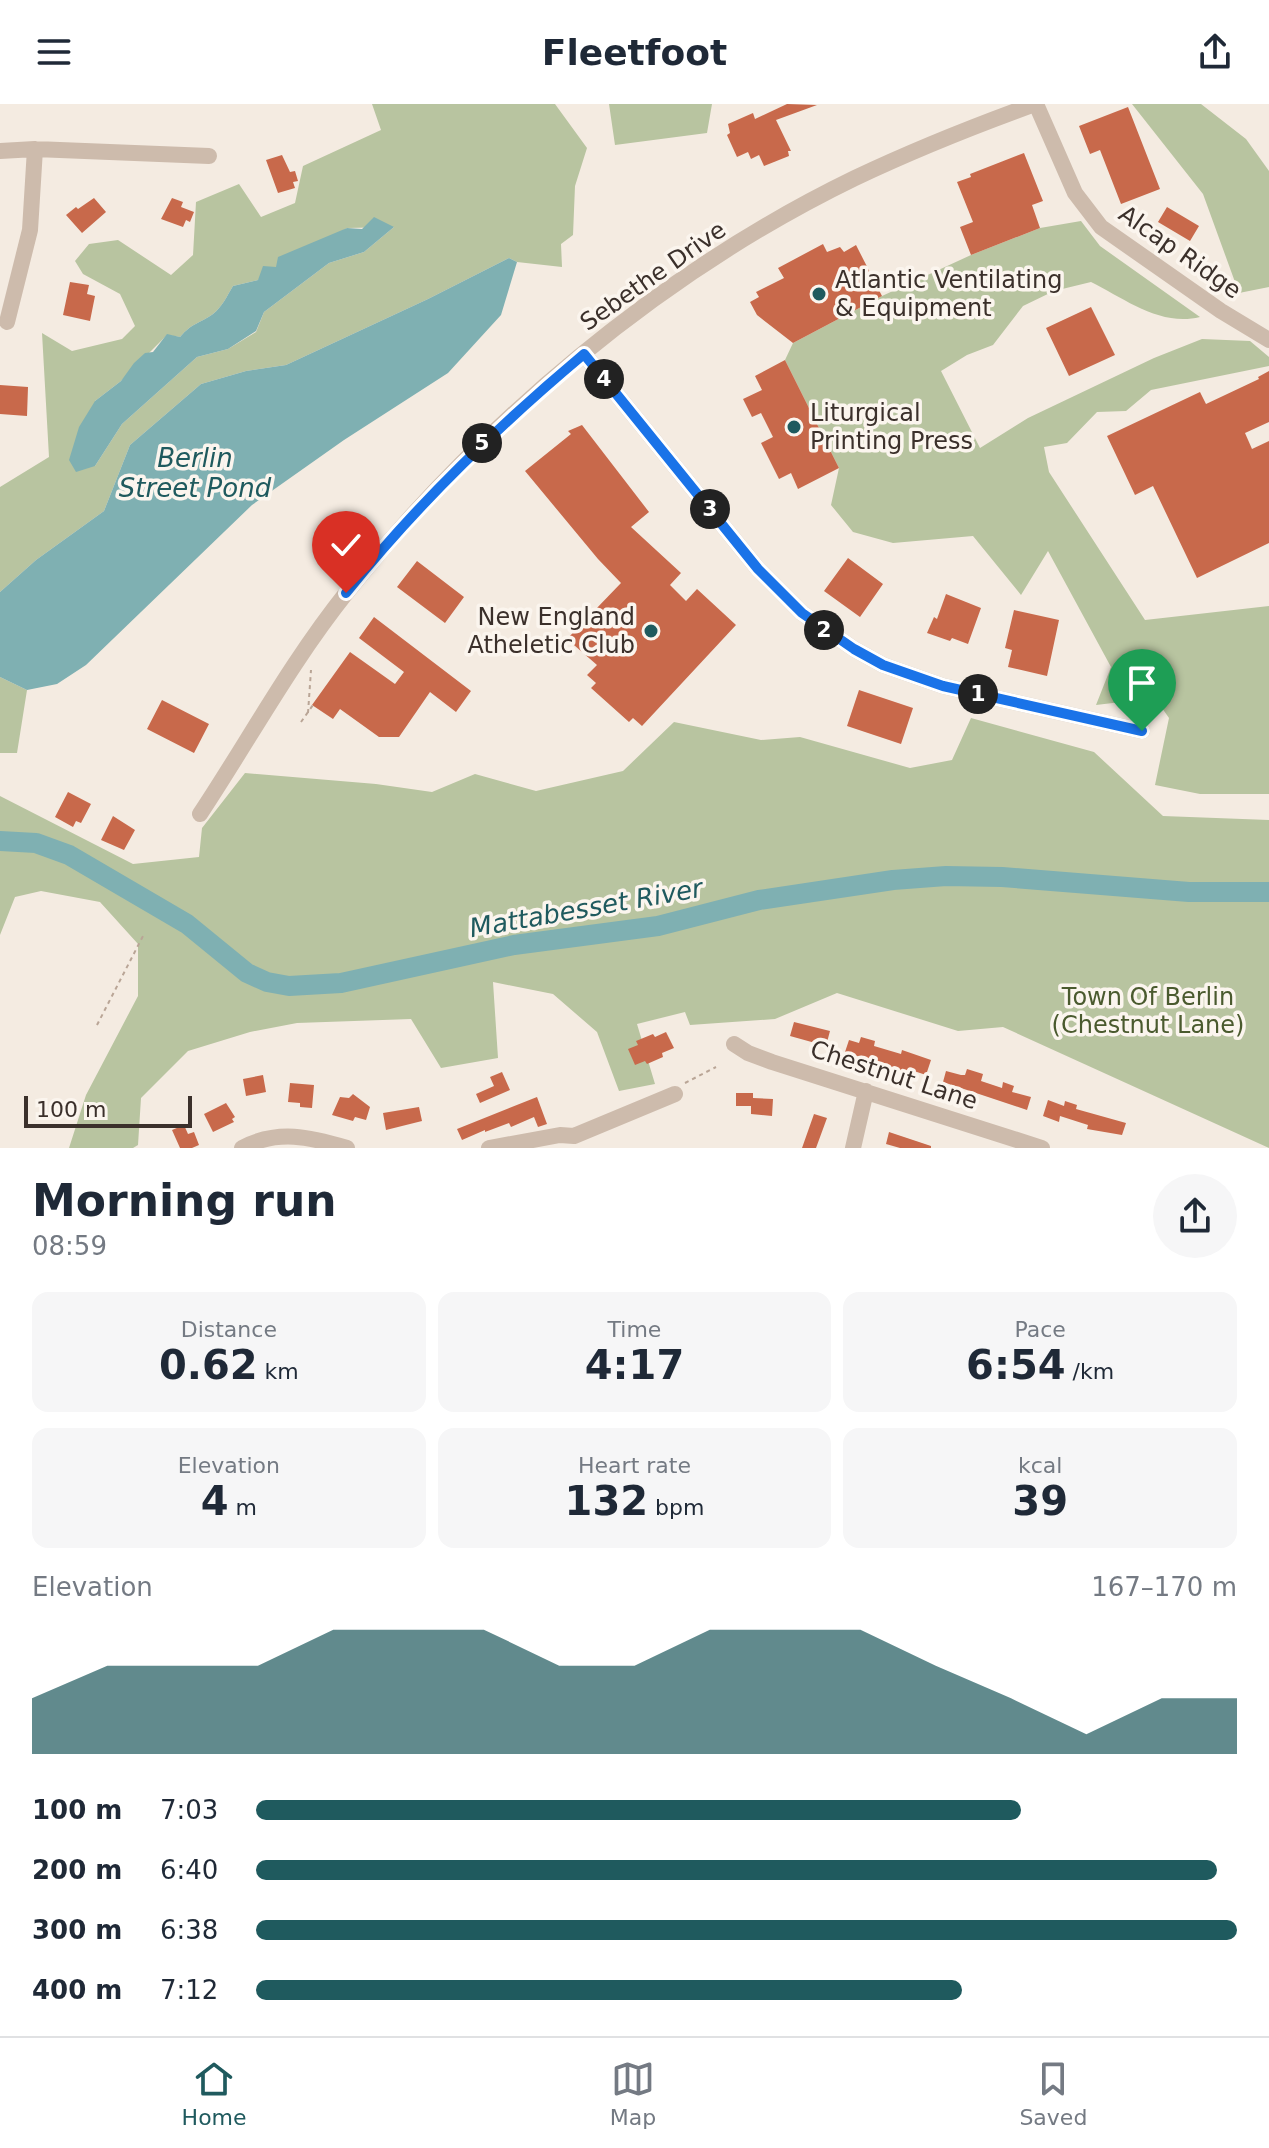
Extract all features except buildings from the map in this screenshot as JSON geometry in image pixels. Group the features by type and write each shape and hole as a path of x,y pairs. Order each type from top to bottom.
{"street":[{"name":"Alcap Ridge","path":"1036,104 1075,193 1101,227 1195,294 1269,340"},
{"name":"Sebethe Drive","path":"200,814 292,665 378,553 485,440 584,354 677,284 808,203 902,157 1036,104"},
{"path":"0,151 35,149 209,156"},
{"path":"7,322 30,230 35,149"},
{"path":"584,354 778,592 826,632 883,665 943,686 1142,731"},
{"name":"Chestnut Lane","path":"734,1044 772,1062 1042,1148"},
{"path":"489,1148 553,1135 578,1142 678,1089"},
{"path":"853,1148 866,1091"},
{"path":"242,1148 257,1140 284,1135 313,1138 347,1148"}],"path":[{"path":"308,713 311,670"},
{"path":"301,722 313,705"},
{"path":"97,1025 143,936"},
{"path":"678,1089 716,1067"}],"green space":[{"path":"372,104 555,104 587,148 575,186 573,235 561,244 562,267 517,262 509,258 286,365 246,371 201,384 130,445 104,511 36,560 0,592 0,487 49,457 42,333 72,351 122,339 135,326 120,294 83,274 75,261 89,244 118,240 171,275 193,255 196,202 239,184 261,217 295,203 303,166 381,130","holes":["394,227 364,252 329,263 264,312 256,332 228,349 197,357 122,424 95,466 95,401 121,381 167,335 180,337 213,314 233,286 258,280 347,228"]},
{"path":"609,104 712,104 707,133 615,145"},
{"path":"1132,104 1201,104 1246,139 1269,171 1269,287 1239,293 1203,194"},
{"path":"1081,221 1100,246 1200,317 1186,319 1157,315 1091,282 1054,291 1023,306 993,345 967,355 941,371 980,448 1028,418 1154,358 1202,339 1250,341 1269,357 1269,366 1151,390 1126,411 1097,412 1067,443 1044,447 1049,472 1145,620 1269,606 1269,794 1200,794 1155,785 1169,718 1155,698 1096,705 1111,667 1048,551 1021,595 973,536 893,543 853,532 831,505 839,468 785,360 793,343 882,296 971,255 1040,228"},
{"path":"0,677 27,690 17,753 0,753"},
{"name":"Town Of Berlin (Chestnut Lane)","path":"971,718 1094,752 1163,816 1269,820 1269,1148 1003,1027 958,1031 837,993 775,1019 690,1025 685,1012 637,1024 655,1084 619,1091 597,1032 553,994 493,982 498,1058 441,1068 411,1019 297,1023 250,1032 188,1051 141,1098 138,1145 133,1148 69,1148 86,1095 138,996 138,944 100,902 41,891 15,897 0,935 0,796 133,864 199,857 202,828 245,773 432,792 475,774 536,791 623,771 674,722 761,740 800,737 910,768 952,760"}],"water":[{"path":"374,217 394,227 364,252 329,263 264,312 256,331 228,349 197,357 122,424 95,466 76,472 69,460 79,427 95,401 121,381 145,353 153,352 167,334 180,337 216,311 233,286 258,280 263,266 276,267 278,257 347,228 362,229"},
{"name":"Berlin Street Pond","path":"509,258 517,262 501,315 448,373 344,440 252,505 86,665 57,684 27,690 0,677 0,592 36,560 104,511 130,445 201,384 246,371 286,365"}],"waterway":[{"name":"Mattabesset River","path":"0,841 36,843 69,855 187,924 247,973 267,982 289,986 341,983 514,945 658,926 759,900 893,880 946,876 1002,877 1189,892 1269,892"}],"place":[{"name":"Atlantic Ventilating & Equipment","path":"819,294"},
{"name":"Liturgical Printing Press","path":"794,427"},
{"name":"New England Atheletic Club","path":"651,631"}],"route":[{"path":"346,593 378,553 450,475 488,437 584,354 778,592 826,632 883,665 914,677 1142,731"}]}
